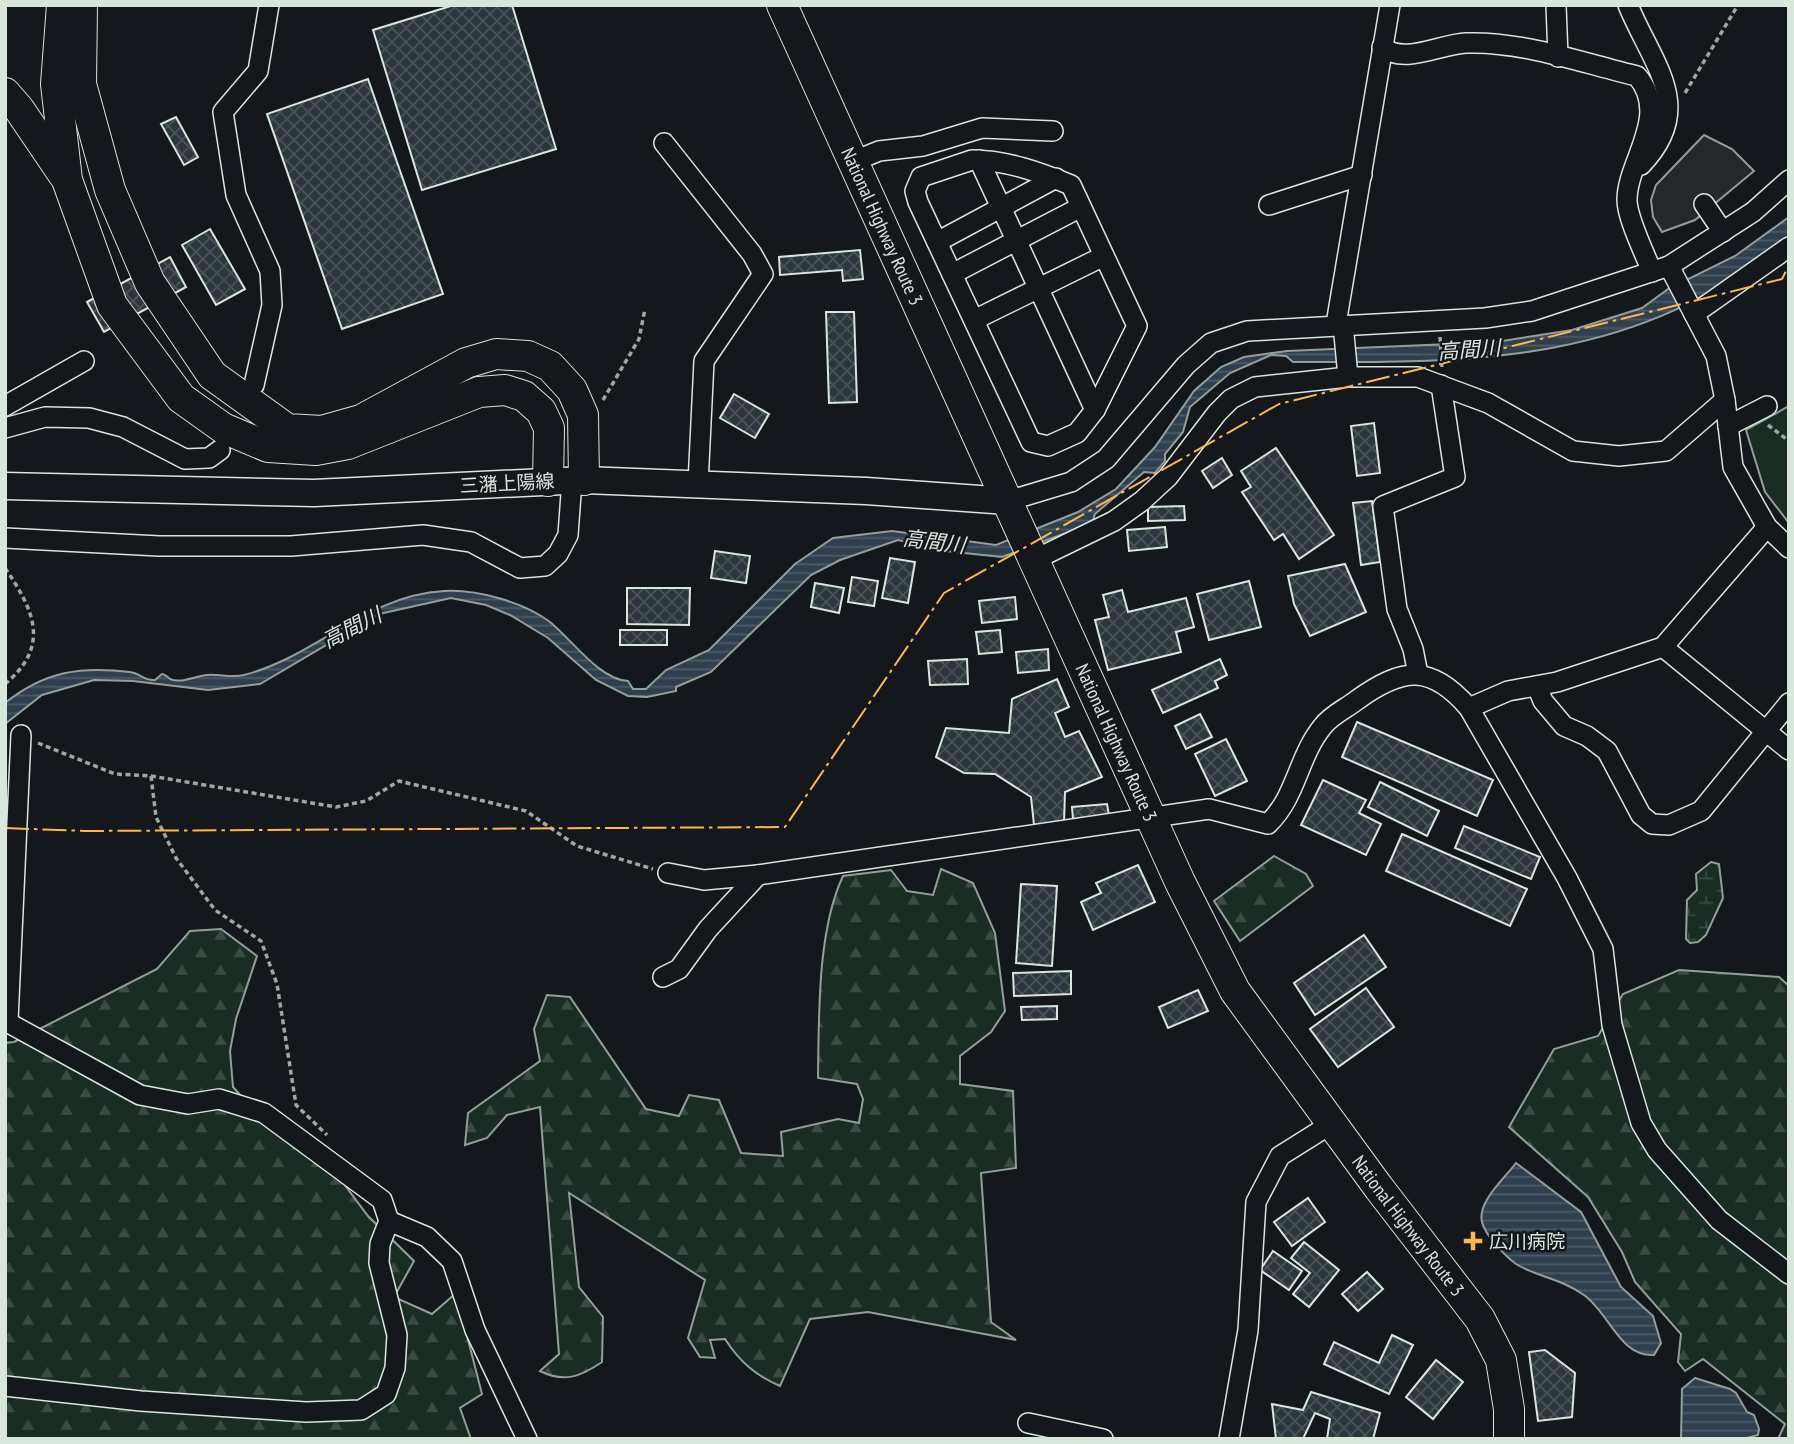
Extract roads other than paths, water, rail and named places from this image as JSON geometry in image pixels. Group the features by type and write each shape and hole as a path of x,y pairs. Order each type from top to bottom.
{"highway":[{"path":"62,5 56,84 67,180 112,304 181,398 223,428 268,447 316,450 348,444 479,392 505,390 524,396 541,411 568,480"},
{"path":"82,5 81,84 110,190 150,283 212,375 287,429 322,431 361,419 466,363 496,355 528,356 550,366 572,390 583,415 568,480"},
{"name":"National Highway Route 3","path":"782,5 1150,820 1235,991 1331,1124 1480,1319 1501,1360 1509,1409 1509,1439"},
{"path":"5,93 19,109 67,180"}],"main road":[{"name":"三潴上陽線","path":"17,487 314,493 568,480 698,484 1013,512"}],"street":[{"path":"254,385 272,305 270,271 236,195 223,112 258,71 269,5"},
{"path":"1347,373 1341,328 1362,174 1390,5"},
{"path":"1556,5 1558,57"},
{"path":"1629,5 1635,25 1664,76 1668,94 1668,127 1654,151 1633,173"},
{"path":"1382,47 1391,54 1404,55 1462,43 1493,43 1637,76 1646,87 1649,111 1643,149 1633,173 1626,202 1665,271 1692,310 1716,356 1725,400 1733,467 1767,527 1789,548"},
{"path":"852,162 879,151 923,146 982,128 1053,131"},
{"path":"664,143 752,254 763,274 704,361 698,484"},
{"path":"923,146 935,172"},
{"path":"979,160 1018,239 1095,410"},
{"path":"979,160 1039,172 1071,185 1137,326 1095,410 1077,433 1048,446 1031,442 915,191 921,177 979,160"},
{"path":"1269,205 1362,174"},
{"path":"937,242 1055,178"},
{"path":"1013,512 1071,482 1106,459 1186,365 1211,343 1248,331 1485,318 1532,311 1665,271 1753,212 1789,180"},
{"path":"1704,204 1723,232"},
{"path":"952,274 988,266 1018,239 1053,231 1081,207"},
{"path":"1692,310 1789,247"},
{"path":"974,320 1104,256"},
{"path":"5,406 84,360"},
{"path":"1033,556 1114,521 1142,501 1168,477 1217,413 1231,399 1255,387 1347,373 1441,377 1573,451 1619,456 1666,451 1725,400"},
{"path":"1418,674 1413,649 1397,609 1383,506 1455,477 1441,377"},
{"path":"1728,426 1760,409"},
{"path":"5,428 45,417 89,418 123,427 186,459 209,458 220,450"},
{"path":"5,538 159,546 291,546 423,535 471,542 520,568 545,566 558,554 568,535 568,480"},
{"path":"1469,708 1508,691 1557,682 1663,647 1767,527"},
{"path":"1663,647 1789,750"},
{"path":"668,873 704,880 758,875 1150,820 1209,809 1268,824 1282,811 1292,794 1305,754 1324,724 1381,682 1404,674 1418,674 1450,686 1469,708 1567,878 1603,949 1612,1025 1641,1123 1657,1150 1719,1220 1789,1274"},
{"path":"1537,686 1543,701 1564,726 1587,736 1607,751 1630,799 1641,816 1652,824 1669,825 1701,811 1789,704"},
{"path":"5,1386 141,1401 306,1412 360,1410 386,1394 395,1368 397,1335 379,1263 380,1244 389,1221 382,1200 264,1114 219,1099 188,1104 139,1095 7,1021 21,735"},
{"path":"663,978 679,969 708,929 758,875"},
{"path":"1229,1439 1248,1329 1256,1202 1279,1156 1331,1124"},
{"path":"389,1221 427,1237 452,1261 475,1329 527,1439"},
{"path":"1028,1423 1103,1439"}],"water":[{"name":"高間川","path":"1789,217 1789,237 1732,279 1675,310 1615,333 1554,348 1427,361 1293,362 1286,356 1271,355 1230,373 1190,407 1183,432 1165,454 1165,461 1155,473 1144,472 1095,514 1092,523 1002,557 945,551 898,540 840,560 811,575 711,672 676,687 676,691 647,697 628,696 596,680 548,638 510,615 486,605 451,598 379,614 260,684 208,690 133,681 94,680 42,695 5,724 5,703 35,684 64,673 112,670 130,672 151,680 162,674 179,681 207,675 244,675 294,655 390,603 416,595 444,591 485,595 527,608 550,622 607,674 628,681 633,689 646,689 666,670 709,650 795,564 833,538 892,531 996,545 1078,512 1116,489 1155,447 1194,391 1221,367 1244,357 1287,351 1496,342 1572,330 1642,308 1668,289 1735,256"},
{"path":"1516,1163 1581,1212 1621,1287 1653,1316 1661,1343 1654,1355 1642,1354 1632,1349 1584,1295 1516,1264 1491,1239 1482,1222 1484,1206"},
{"path":"1695,1378 1736,1393 1747,1412 1754,1415 1759,1429 1758,1435 1743,1439 1681,1439 1682,1389"}],"place":[{"name":"広川病院","path":"1473,1241"}]}
